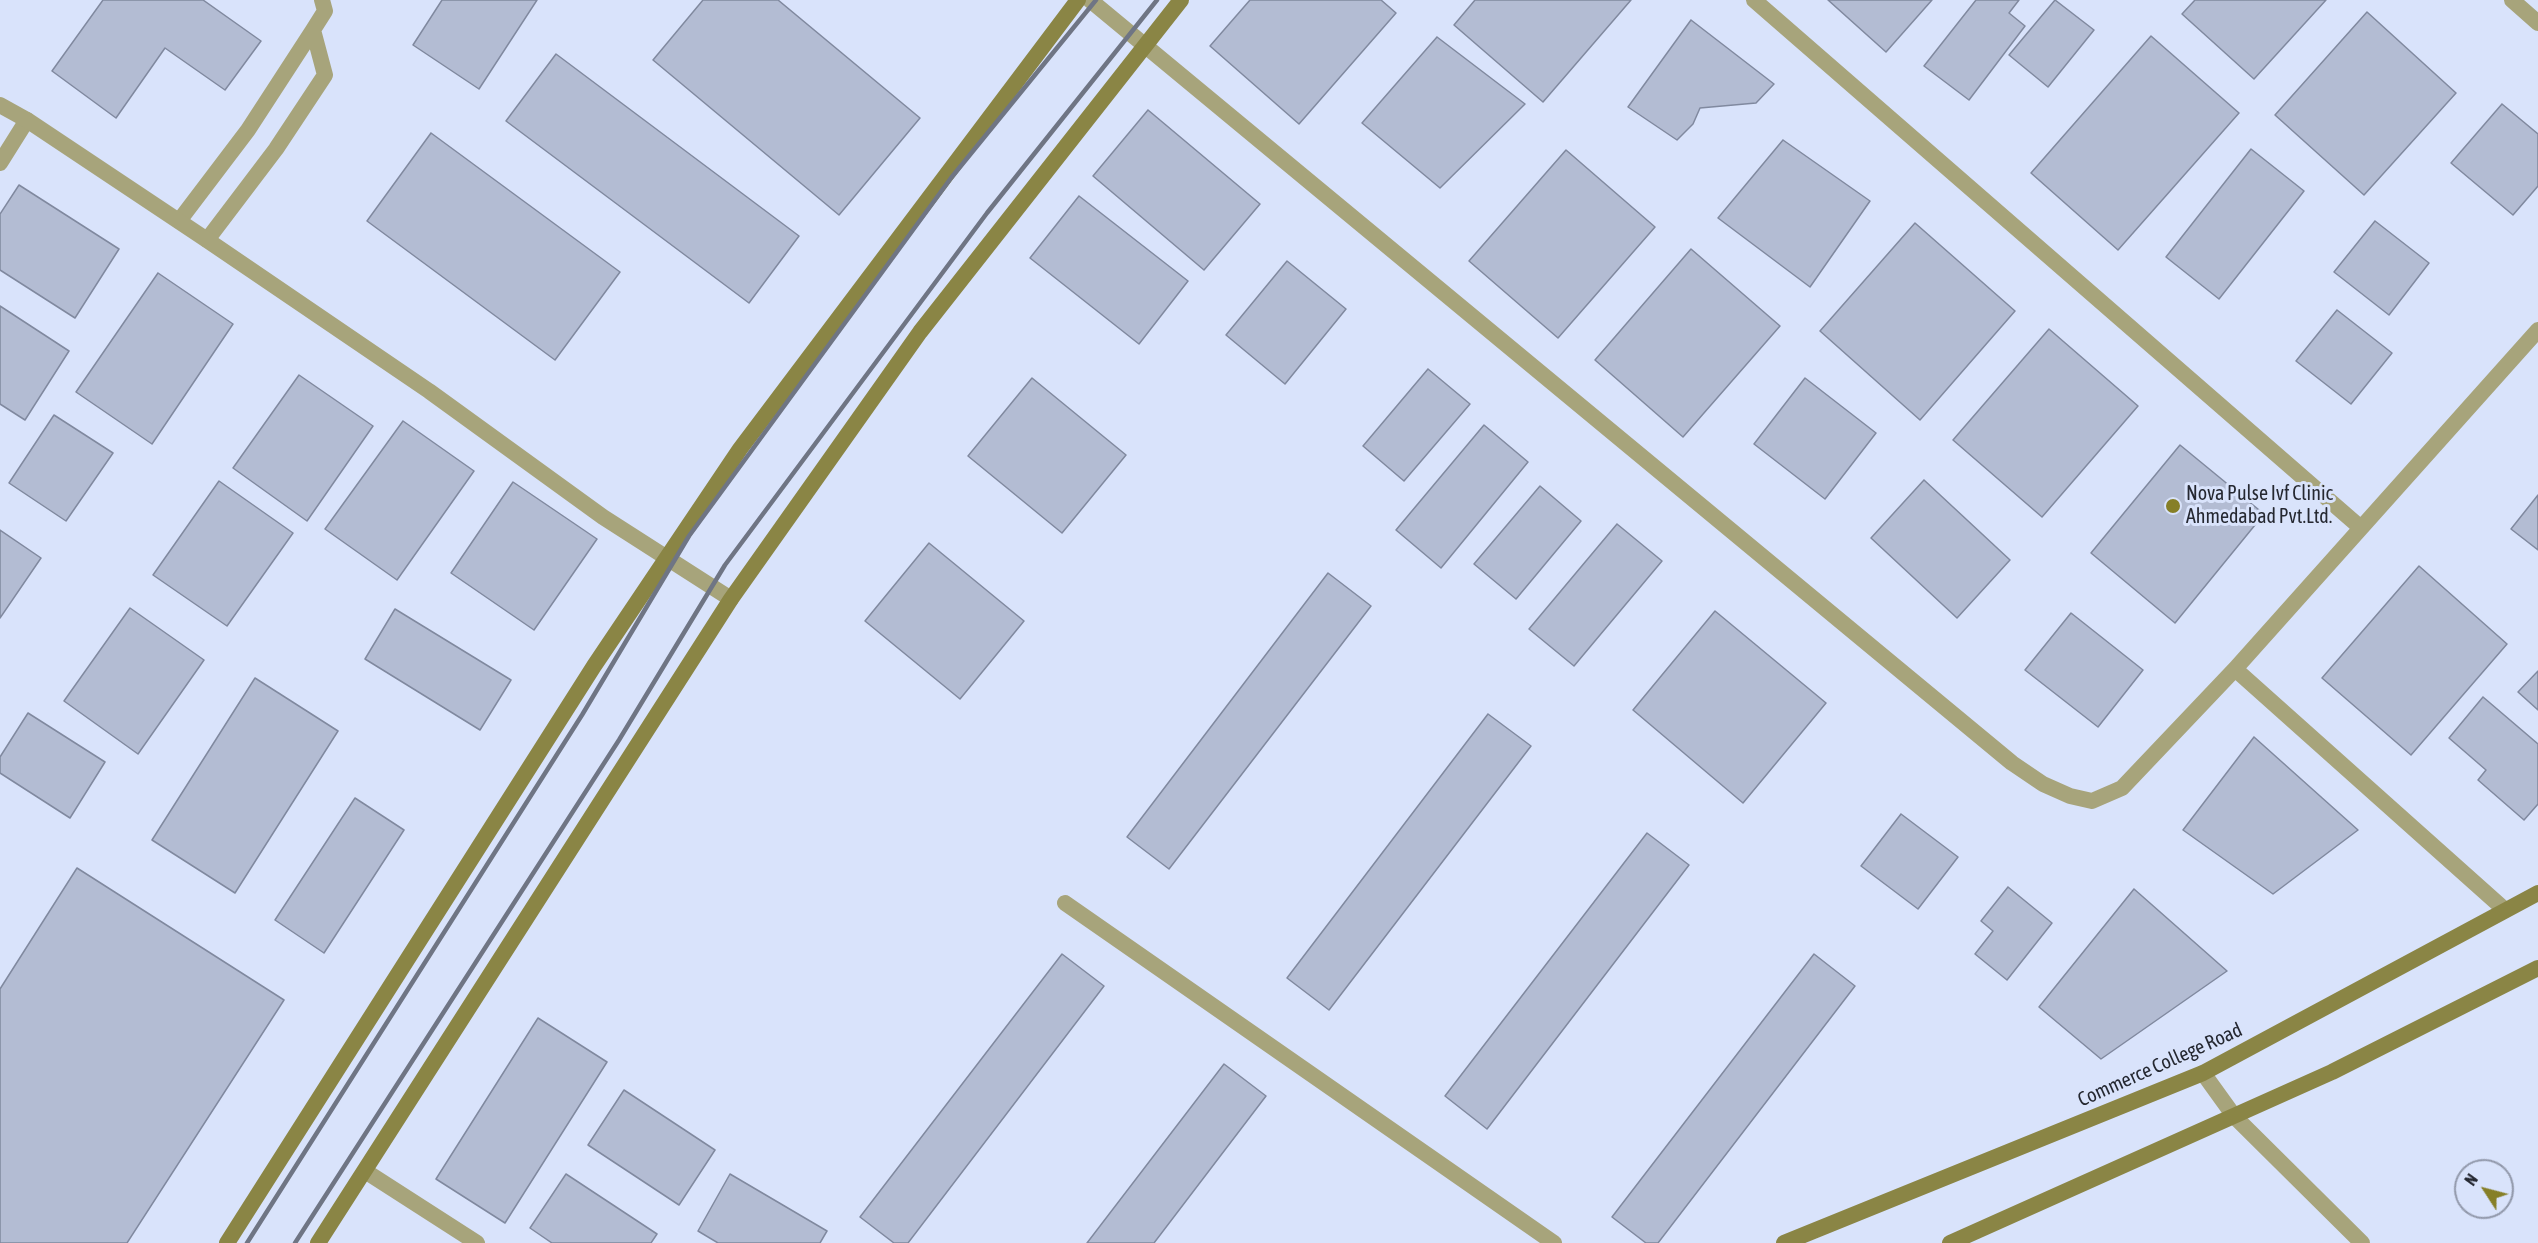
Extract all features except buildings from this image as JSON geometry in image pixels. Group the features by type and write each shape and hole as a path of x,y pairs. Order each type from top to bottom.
{"main road":[{"path":"227,1243 665,557 740,448 1078,0"},
{"path":"318,1243 731,599 920,332 1182,0"},
{"name":"Commerce College Road","path":"1784,1243 2203,1073 2538,893"},
{"path":"1950,1243 2332,1072 2538,968"}],"street":[{"path":"179,221 248,130 313,30 325,11 322,0"},
{"path":"1090,0 2012,763 2043,784 2070,796 2092,801 2122,788 2235,669 2538,330"},
{"path":"1754,0 2361,528"},
{"path":"2512,0 2538,23"},
{"path":"207,240 276,149 325,75 313,30"},
{"path":"0,105 27,120 179,221 429,391 603,517 731,599"},
{"path":"0,163 27,120"},
{"path":"2235,669 2505,910"},
{"path":"1065,903 1554,1243"},
{"path":"2203,1073 2234,1116 2362,1243"},
{"path":"365,1171 477,1243"}],"railway":[{"path":"247,1243 582,715 689,536 951,178 1096,0"},
{"path":"295,1243 619,740 725,565 987,213 1157,0"}],"place":[{"name":"Nova Pulse Ivf Clinic Ahmedabad Pvt.Ltd.","path":"2173,506"}]}
